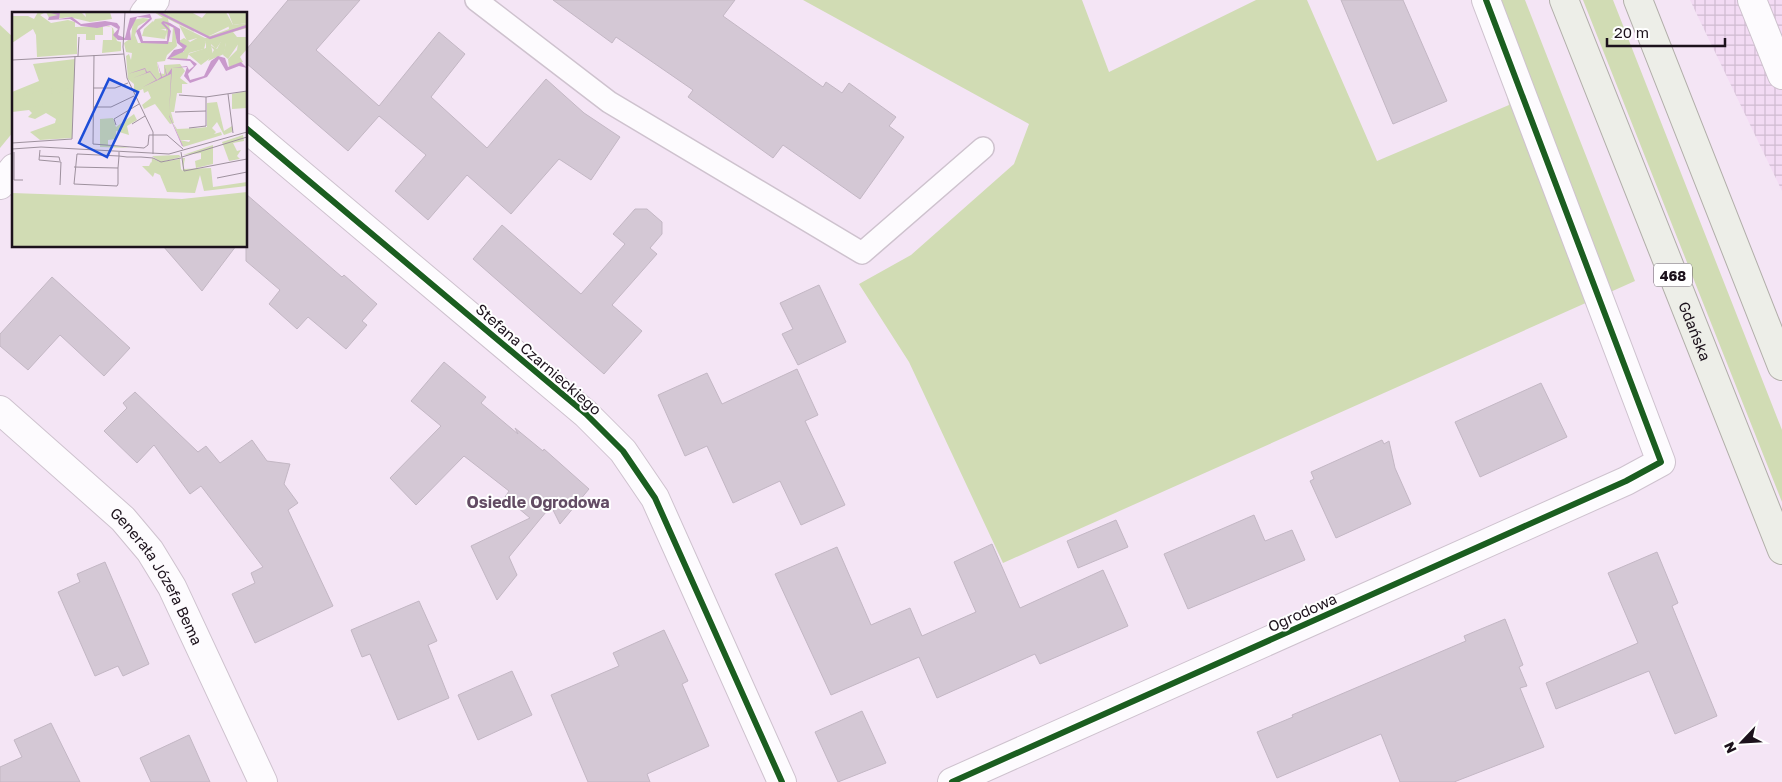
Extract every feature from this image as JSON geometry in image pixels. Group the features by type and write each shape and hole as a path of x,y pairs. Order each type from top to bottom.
{"main road":[{"name":"Gdańska","path":"1564,0 1782,550"},
{"path":"1638,0 1782,366"}],"street":[{"path":"146,12 155,0"},
{"name":"Ogrodowa","path":"952,782 1626,481 1661,462 1486,0"},
{"path":"1752,0 1782,75"},
{"name":"Stefana Czarnieckiego","path":"248,130 586,414 623,451 655,498 782,782"},
{"path":"0,185 12,170"},
{"name":"Generała Józefa Bema","path":"0,410 123,520 150,551 172,587 263,782"}],"lane":[{"path":"476,0 609,102 862,253 983,148"}],"shaded area":[{"path":"1690,0 1782,0 1782,191 1700,21"}],"green space":[{"path":"803,0 1082,0 1109,72 1256,0 1307,0 1377,161 1509,105 1484,0 1525,0 1635,281 1003,563 909,362 859,284 911,255 1014,164 1029,124"},
{"path":"1583,0 1613,0 1782,430 1782,502"},
{"path":"0,25 12,36 12,133 0,148"}],"building":[{"path":"288,0 360,0 316,50 379,106 439,32 465,54 431,97 487,148 546,79 584,113 620,137 591,180 559,159 511,214 467,175 428,220 395,191 426,155 379,116 348,151 248,65 248,48"},
{"path":"553,0 735,0 723,16 823,87 826,82 842,93 849,83 896,117 889,126 904,137 860,199 783,145 773,158 688,97 693,90 616,37 612,43"},
{"path":"1341,0 1403,0 1447,101 1393,124"},
{"path":"248,196 342,277 344,275 377,304 362,321 367,325 346,349 308,317 297,329 269,304 280,290 246,261 246,248 248,248"},
{"path":"635,209 647,209 662,222 662,234 650,248 657,254 612,305 642,331 604,374 473,259 502,225 581,294 625,244 613,234"},
{"path":"165,248 234,248 202,291"},
{"path":"52,277 130,348 104,376 60,335 28,370 0,346 0,334"},
{"path":"819,285 846,342 798,365 782,334 793,329 780,303"},
{"path":"444,362 486,397 481,403 518,434 515,428 543,451 544,449 589,489 560,524 551,506 509,557 517,575 497,600 471,546 530,518 505,497 509,491 464,456 416,505 390,478 441,426 411,401"},
{"path":"797,369 818,415 805,421 845,505 801,525 780,481 733,503 707,446 685,456 658,395 707,373 722,404"},
{"path":"1541,383 1567,437 1480,477 1455,422"},
{"path":"135,392 198,452 206,446 220,463 252,440 267,461 290,464 284,484 298,503 288,510 333,606 255,643 232,594 255,583 251,573 263,567 201,486 190,494 154,445 137,463 104,431 127,408 123,403"},
{"path":"1382,440 1384,444 1389,441 1395,468 1411,504 1336,538 1310,481 1314,479 1311,472"},
{"path":"1254,515 1265,541 1292,530 1305,560 1188,609 1164,554"},
{"path":"1116,520 1128,547 1078,568 1067,541"},
{"path":"992,544 1020,608 1103,570 1128,626 1040,664 1035,654 937,698 919,657 831,695 775,574 837,547 871,625 910,608 922,636 976,612 954,562"},
{"path":"1657,552 1678,603 1672,606 1717,716 1675,734 1649,671 1556,709 1546,683 1638,643 1608,573"},
{"path":"105,562 149,664 123,676 118,666 95,676 58,592 80,582 77,574"},
{"path":"419,601 437,641 428,645 449,698 398,720 370,654 362,657 351,630"},
{"path":"1505,619 1523,665 1519,667 1527,686 1520,688 1544,747 1454,782 1400,782 1381,734 1277,778 1257,732 1293,717 1292,715 1466,641 1464,636"},
{"path":"664,630 688,681 682,684 709,746 647,774 650,782 588,782 551,695 619,666 613,653"},
{"path":"512,671 532,715 478,740 458,695"},
{"path":"862,711 886,763 838,782 815,732"},
{"path":"51,723 80,782 0,782 0,767 22,757 14,740"},
{"path":"189,735 210,782 151,782 140,758"}],"cycle path":[{"path":"952,782 1626,481 1661,462 1486,0"},
{"path":"248,130 586,414 623,451 655,498 782,782"}],"district":[{"name":"Osiedle Ogrodowa","path":"538,502"}]}
